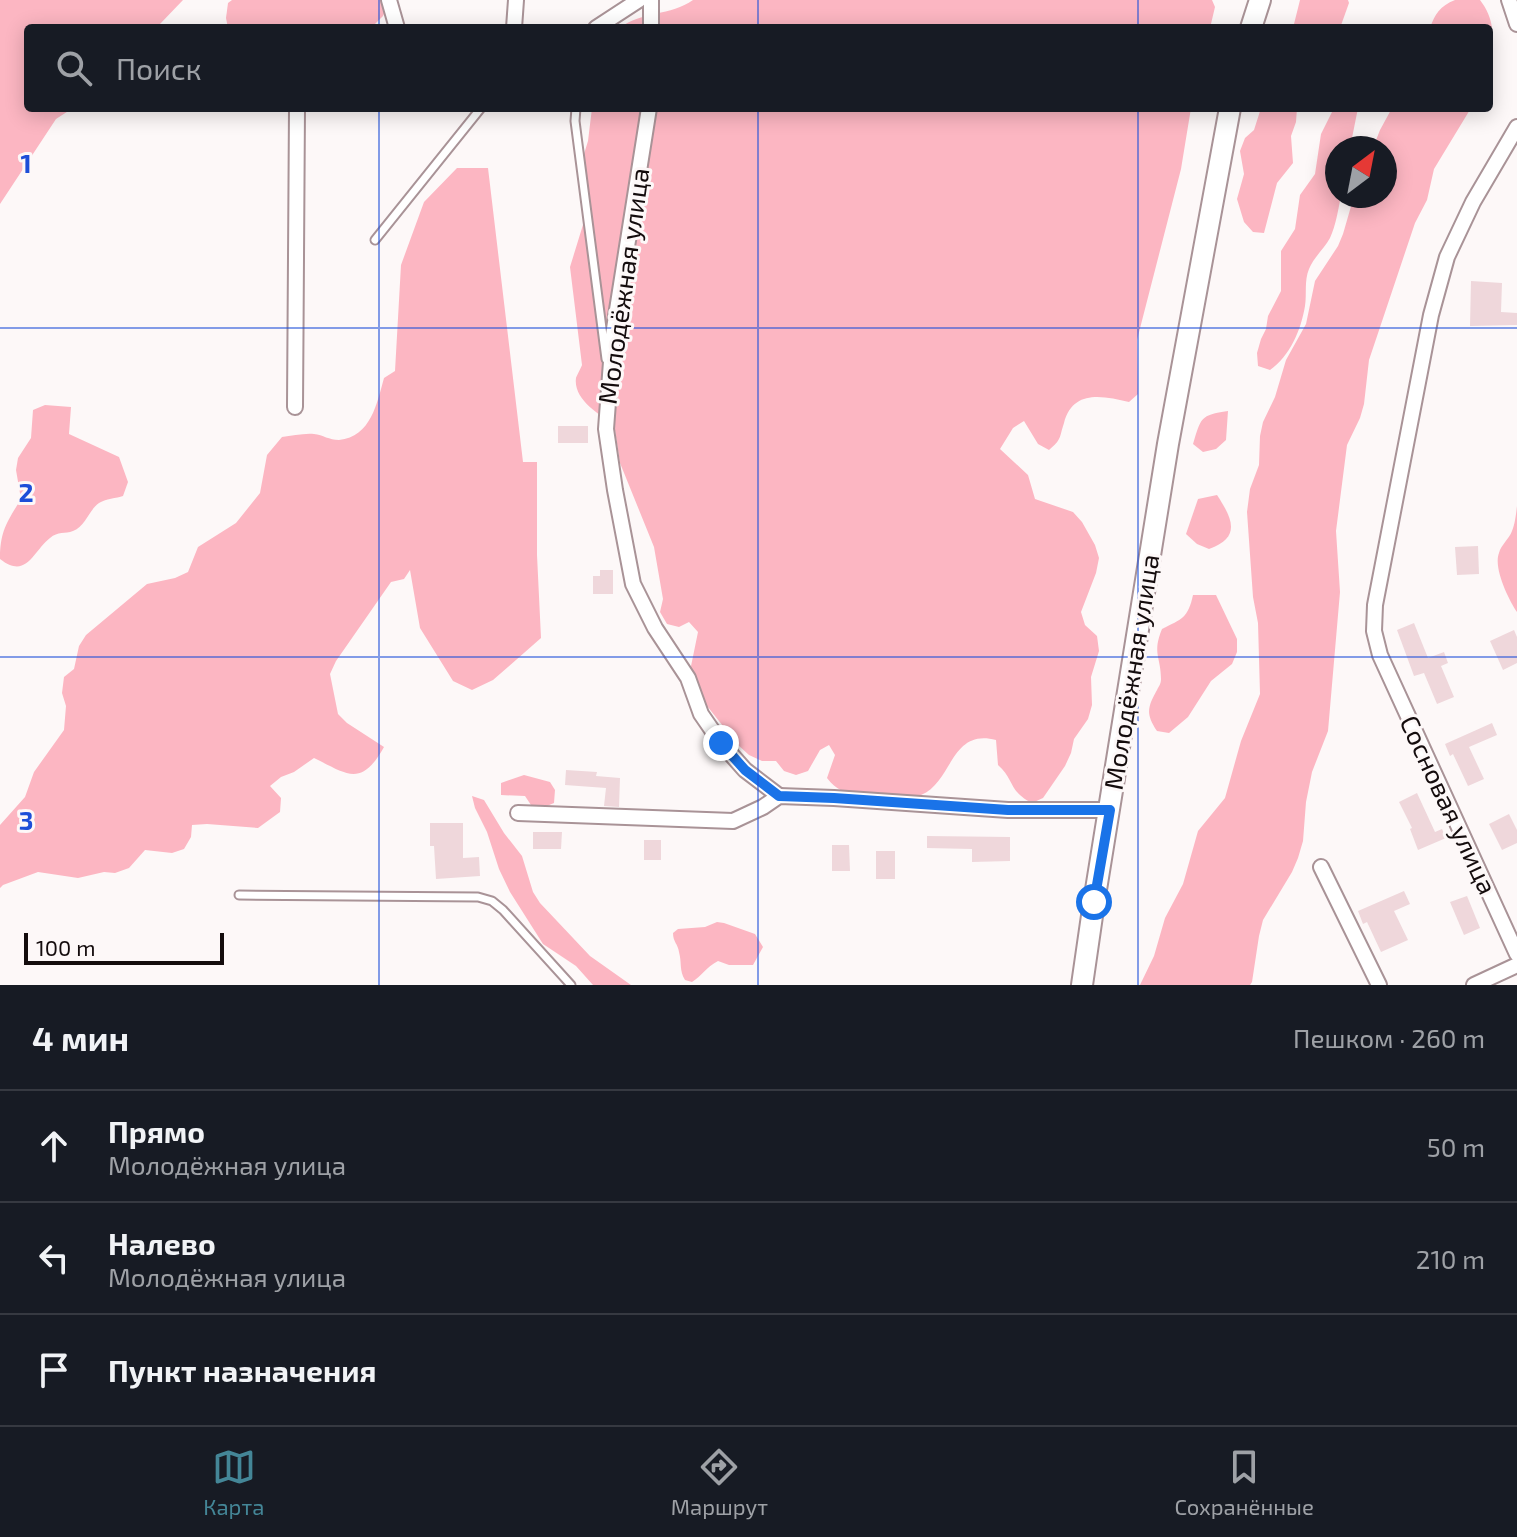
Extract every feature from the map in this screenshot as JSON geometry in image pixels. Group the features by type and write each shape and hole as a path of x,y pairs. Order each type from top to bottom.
{"street":[{"path":"389,0 396,24"},
{"path":"514,24 516,0"},
{"path":"602,24 639,0"},
{"path":"651,0 651,24"},
{"path":"1252,24 1260,0"},
{"path":"1509,0 1517,24"},
{"path":"295,407 297,112"},
{"name":"Молодёжная улица","path":"648,112 613,335 606,429 633,584 655,628 688,678 701,714 745,770 779,796 1008,810 1110,810"},
{"name":"Молодёжная улица","path":"1082,985 1168,444 1229,112"},
{"name":"Сосновая улица","path":"1517,127 1473,202 1447,257 1431,315 1375,605 1374,631 1380,655 1399,701 1517,954"},
{"path":"518,813 733,821 779,796"},
{"path":"1321,867 1379,985"},
{"path":"1474,985 1517,965"}],"lane":[{"path":"375,240 478,112"},
{"path":"576,112 609,385"},
{"path":"239,895 478,897 492,901 503,910 571,985"}],"shaded area":[{"path":"0,0 183,0 160,24 24,24 24,112 67,112 56,119 0,204"},
{"path":"232,0 389,0 383,16 375,24 227,24 228,3"},
{"path":"693,0 1212,0 1215,7 1211,24 626,24"},
{"path":"1300,0 1348,0 1341,24 1294,24"},
{"path":"1455,0 1480,0 1491,24 1432,24 1445,5"},
{"path":"592,112 1190,112 1181,169 1137,340 1138,394 1129,402 1099,397 1074,405 1068,412 1060,438 1049,450 1038,444 1024,421 1013,428 1000,449 1028,475 1035,499 1073,512 1095,545 1099,558 1081,612 1085,625 1097,636 1099,651 1091,677 1092,705 1088,719 1074,739 1065,766 1043,798 1032,803 1024,799 998,765 996,740 981,738 960,749 940,779 921,795 908,797 842,791 827,778 835,755 829,745 820,750 808,771 796,775 784,771 776,761 762,761 749,755 696,692 690,671 698,632 689,622 679,627 667,624 660,612 663,599 654,547 620,463 614,424 588,406 576,386 582,365 570,267 586,215 580,167 588,141"},
{"path":"1260,112 1297,112 1291,136 1293,163 1277,183 1264,233 1253,232 1244,222 1237,199 1244,174 1240,151 1245,138 1254,130"},
{"path":"1332,112 1357,112 1352,136 1325,136 1325,208 1339,208 1337,217 1330,238 1309,269 1301,324 1289,350 1270,370 1258,366 1257,353 1268,316 1281,291 1281,251 1295,229 1300,195 1315,174 1321,134"},
{"path":"1390,112 1469,112 1434,169 1427,200 1415,223 1369,360 1364,404 1347,445 1336,531 1340,592 1328,731 1312,772 1303,841 1292,872 1263,920 1250,985 1140,985 1154,956 1165,918 1183,884 1198,831 1225,798 1241,741 1260,694 1258,623 1253,597 1247,512 1250,489 1259,465 1263,422 1275,397 1286,360 1306,324 1315,281 1338,246 1351,208 1397,208 1397,136 1378,136"},
{"path":"457,168 488,168 523,462 537,462 541,638 493,680 472,690 453,681 420,628 410,570 404,579 391,582 330,674 338,714 384,747 368,768 353,774 314,758 270,786 281,798 280,812 258,828 192,825 191,837 184,849 172,853 145,850 129,868 115,873 104,872 78,878 38,872 0,888 0,825 25,797 34,772 64,730 64,677 74,669 79,646 86,635 147,584 188,572 198,547 236,523 260,493 267,455 282,437 314,434 339,440 350,438 365,426 375,408 384,378 395,371 401,265 424,202"},
{"path":"45,405 71,407 69,434 119,457 128,482 123,496 99,503 77,529 53,536 23,565 9,565 0,559 1,541 21,499 16,470 18,458 31,438 33,410"},
{"path":"1228,411 1226,440 1216,449 1203,452 1193,444 1203,419"},
{"path":"1217,495 1230,519 1230,533 1209,549 1186,534 1198,499"},
{"path":"1517,506 1517,612 1503,584 1498,559 1511,534"},
{"path":"1193,595 1216,595 1237,639 1237,652 1232,664 1211,681 1188,717 1169,733 1157,731 1149,711 1161,681 1157,650 1159,637 1162,629 1186,613"},
{"path":"524,775 550,782 555,790 554,803 542,808 531,805 525,796 501,795 501,783"},
{"path":"472,796 484,800 522,856 533,892 540,903 590,956 631,985 593,985 576,966 543,944 510,892"},
{"path":"717,922 755,934 763,947 753,965 729,965 718,961 692,982 685,980 673,933 678,929 705,927"}],"building":[{"path":"1471,281 1502,283 1501,312 1517,313 1517,325 1470,326"},
{"path":"558,426 588,426 588,443 558,443"},
{"path":"1478,546 1479,574 1457,575 1455,547"},
{"path":"600,570 613,570 613,594 593,594 593,576 600,576"},
{"path":"1414,623 1428,658 1444,652 1448,663 1441,666 1454,697 1437,704 1424,673 1414,676 1397,630"},
{"path":"1514,630 1517,663 1503,670 1490,641"},
{"path":"1492,723 1497,735 1469,747 1484,779 1468,786 1445,744"},
{"path":"566,770 597,772 596,776 620,778 619,807 604,806 606,788 565,785"},
{"path":"1417,793 1435,832 1442,829 1446,838 1418,850 1412,828 1399,802"},
{"path":"1509,814 1517,830 1517,843 1502,850 1489,824"},
{"path":"430,823 463,823 463,858 479,857 480,876 436,879 434,846 430,846"},
{"path":"533,832 562,832 561,849 533,849"},
{"path":"927,836 1010,837 1010,861 972,862 972,849 927,848"},
{"path":"644,840 661,840 661,860 644,860"},
{"path":"832,845 849,845 850,871 832,871"},
{"path":"876,851 895,851 895,879 876,879"},
{"path":"1404,891 1410,904 1394,911 1408,940 1381,952 1367,922 1363,924 1358,911"},
{"path":"1467,896 1480,928 1464,935 1450,902"}],"route":[{"path":"721,743 745,770 779,796 1008,810 1110,810 1094,902"}]}
